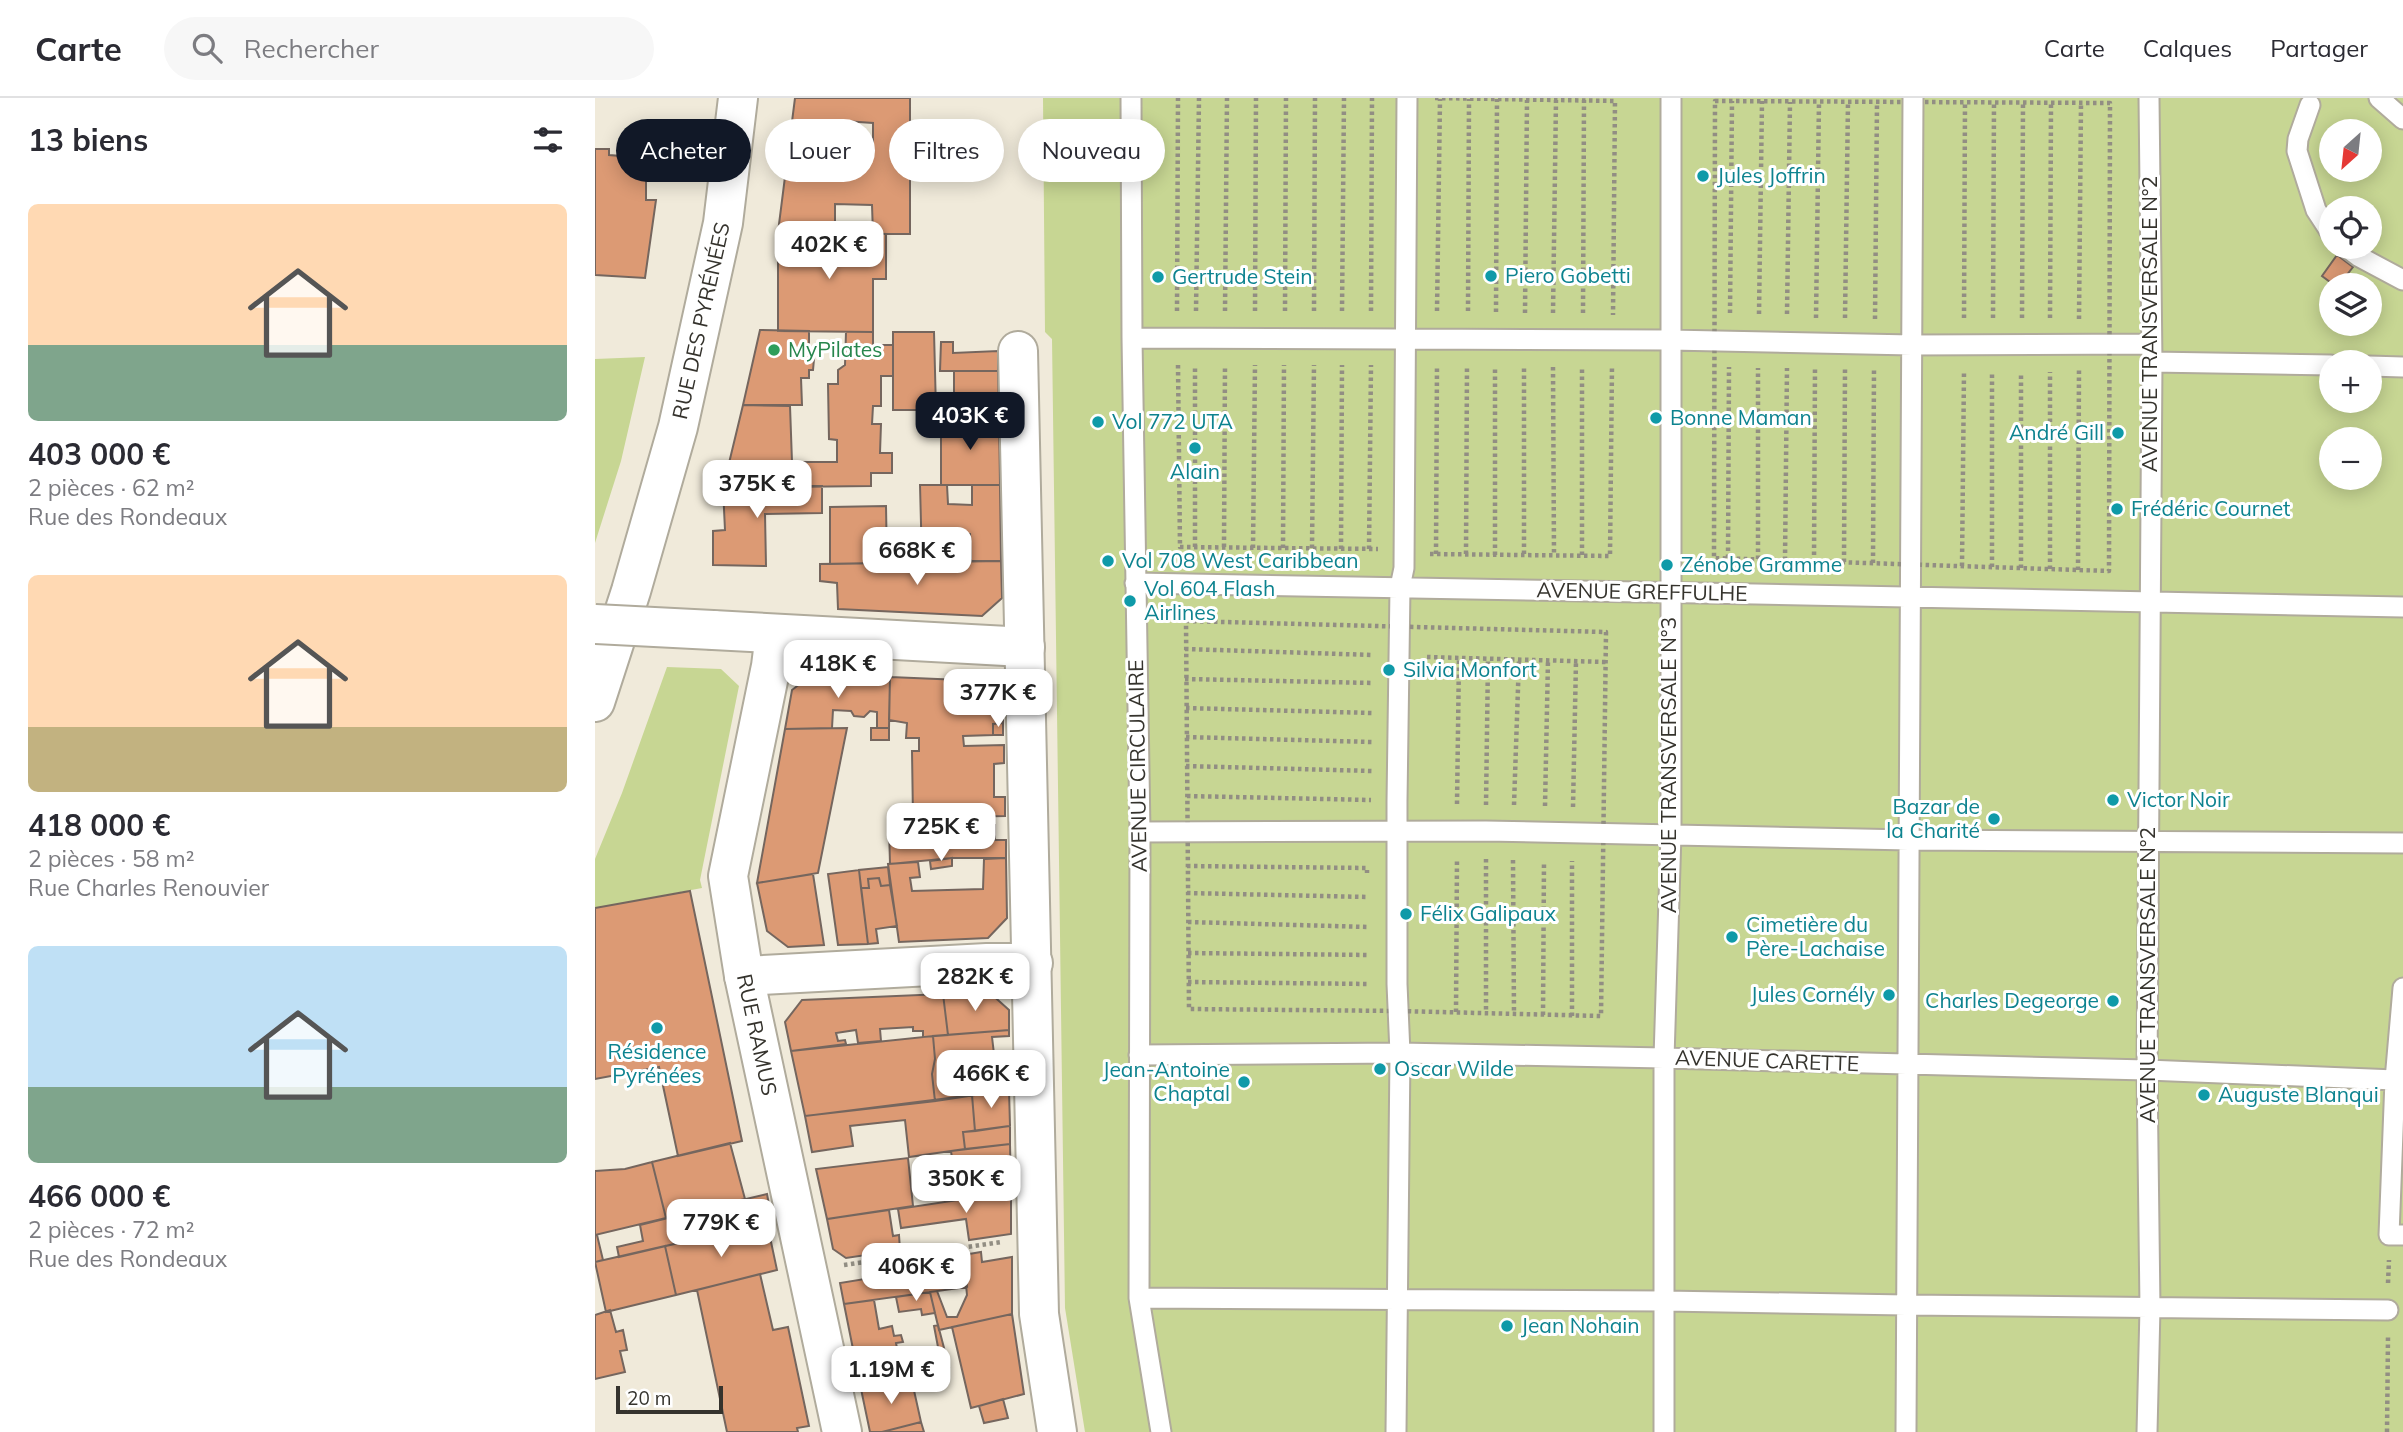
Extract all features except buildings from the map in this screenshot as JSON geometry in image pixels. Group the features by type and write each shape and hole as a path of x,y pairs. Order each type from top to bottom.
{"street":[{"name":"RUE DES PYRÉNÉES","path":"595,702 678,427 723,223 738,98"},
{"path":"1018,351 1039,1314 1057,1432"},
{"path":"595,624 1025,648"},
{"name":"RUE RAMUS","path":"775,634 771,666 728,876 744,976 842,1432"},
{"path":"744,976 1033,963"}],"lane":[{"name":"AVENUE CIRCULAIRE","path":"1131,98 1140,832 1139,1297 1161,1432"},
{"path":"1397,1432 1401,1053 1397,984 1397,743 1400,587 1404,568 1406,98"},
{"name":"AVENUE TRANSVERSALE N°3","path":"1664,1432 1664,1058 1671,834 1671,98"},
{"name":"AVENUE TRANSVERSALE N°2","path":"2147,1432 2150,1308 2147,1070 2152,353 2150,98"},
{"path":"1906,1432 1913,100"},
{"path":"2380,101 2403,119"},
{"path":"2310,105 2298,139 2297,151 2319,216"},
{"path":"2364,259 2403,280"},
{"path":"1132,338 2108,345 2152,353 2319,364"},
{"path":"2382,366 2403,367"},
{"name":"AVENUE GREFFULHE","path":"1135,583 1669,591 1910,599 2403,607"},
{"path":"1140,832 1486,831 1909,840 2403,843"},
{"path":"2396,1235 2395,1080 2403,988"},
{"name":"AVENUE CARETTE","path":"1139,1055 1401,1053 1664,1058 2147,1070 2395,1080"},
{"path":"1139,1297 2388,1310"}],"path":[{"path":"1178,98 1195,547"},
{"path":"1199,98 1186,338 1180,547 1369,549 1436,554 1610,555 1615,101 1431,98"},
{"path":"1224,547 1227,98"},
{"path":"1253,548 1256,98"},
{"path":"1283,548 1286,98"},
{"path":"1312,548 1315,98"},
{"path":"1341,549 1344,98"},
{"path":"1369,549 1372,98"},
{"path":"1436,554 1440,99"},
{"path":"1466,554 1469,99"},
{"path":"1495,555 1497,99"},
{"path":"1524,554 1527,100"},
{"path":"1554,555 1556,100"},
{"path":"1582,555 1584,100"},
{"path":"1728,558 1722,341 1715,101 1732,101 1762,101 1790,102 1848,102 1877,103 1913,100 2110,103 2109,571 1714,558 1722,341 1732,101"},
{"path":"1758,559 1762,101"},
{"path":"1785,560 1790,102"},
{"path":"1814,562 1819,102"},
{"path":"1844,562 1848,102"},
{"path":"1962,566 1965,102"},
{"path":"1992,567 1994,102"},
{"path":"2021,568 2023,102"},
{"path":"2050,569 2051,102"},
{"path":"1873,563 1877,103"},
{"path":"2078,570 2081,103"},
{"path":"942,414 988,414"},
{"path":"1186,621 1606,632 1601,1016 1189,1009 1185,649 1186,621"},
{"path":"1185,649 1606,662"},
{"path":"1456,1012 1459,657"},
{"path":"1486,1013 1488,658"},
{"path":"1514,1014 1513,832 1519,659"},
{"path":"1543,1015 1548,660"},
{"path":"1572,1016 1576,660"},
{"path":"1185,680 1398,683"},
{"path":"1186,708 1398,714"},
{"path":"1186,737 1397,743"},
{"path":"1186,766 1397,771"},
{"path":"1187,796 1397,801"},
{"path":"1187,866 1367,868 1367,874 1397,874"},
{"path":"1187,893 1397,897"},
{"path":"1188,922 1397,927"},
{"path":"1188,953 1397,956"},
{"path":"1188,982 1397,984"},
{"path":"809,1271 1038,1237"}],"green space":[{"name":"Cimetière du Père-Lachaise","path":"1043,98 2403,98 2403,1432 1085,1432 1065,1308 1052,339 1045,332 1044,182 1165,182 1165,119 1043,119"},
{"path":"645,357 621,461 595,543 595,359"},
{"path":"667,667 721,669 739,686 700,880 702,888 595,908 595,859 622,793"}],"place":[{"name":"Jules Joffrin","path":"1703,176"},
{"name":"Piero Gobetti","path":"1491,276"},
{"name":"Gertrude Stein","path":"1158,277"},
{"name":"MyPilates","path":"774,350"},
{"name":"Bonne Maman","path":"1656,418"},
{"name":"Vol 772 UTA","path":"1098,422"},
{"name":"André Gill","path":"2118,433"},
{"name":"Alain","path":"1195,448"},
{"name":"Frédéric Cournet","path":"2117,509"},
{"name":"Vol 708 West Caribbean","path":"1108,561"},
{"name":"Zénobe Gramme","path":"1667,565"},
{"name":"Vol 604 Flash Airlines","path":"1130,601"},
{"name":"Silvia Monfort","path":"1389,670"},
{"name":"Victor Noir","path":"2113,800"},
{"name":"Bazar de la Charité","path":"1994,819"},
{"name":"Félix Galipaux","path":"1406,914"},
{"name":"Cimetière du Père-Lachaise","path":"1732,937"},
{"name":"Jules Cornély","path":"1889,995"},
{"name":"Charles Degeorge","path":"2113,1001"},
{"name":"Résidence Pyrénées","path":"657,1028"},
{"name":"Oscar Wilde","path":"1380,1069"},
{"name":"Jean-Antoine Chaptal","path":"1244,1082"},
{"name":"Auguste Blanqui","path":"2204,1095"},
{"name":"Jean Nohain","path":"1507,1326"}]}
